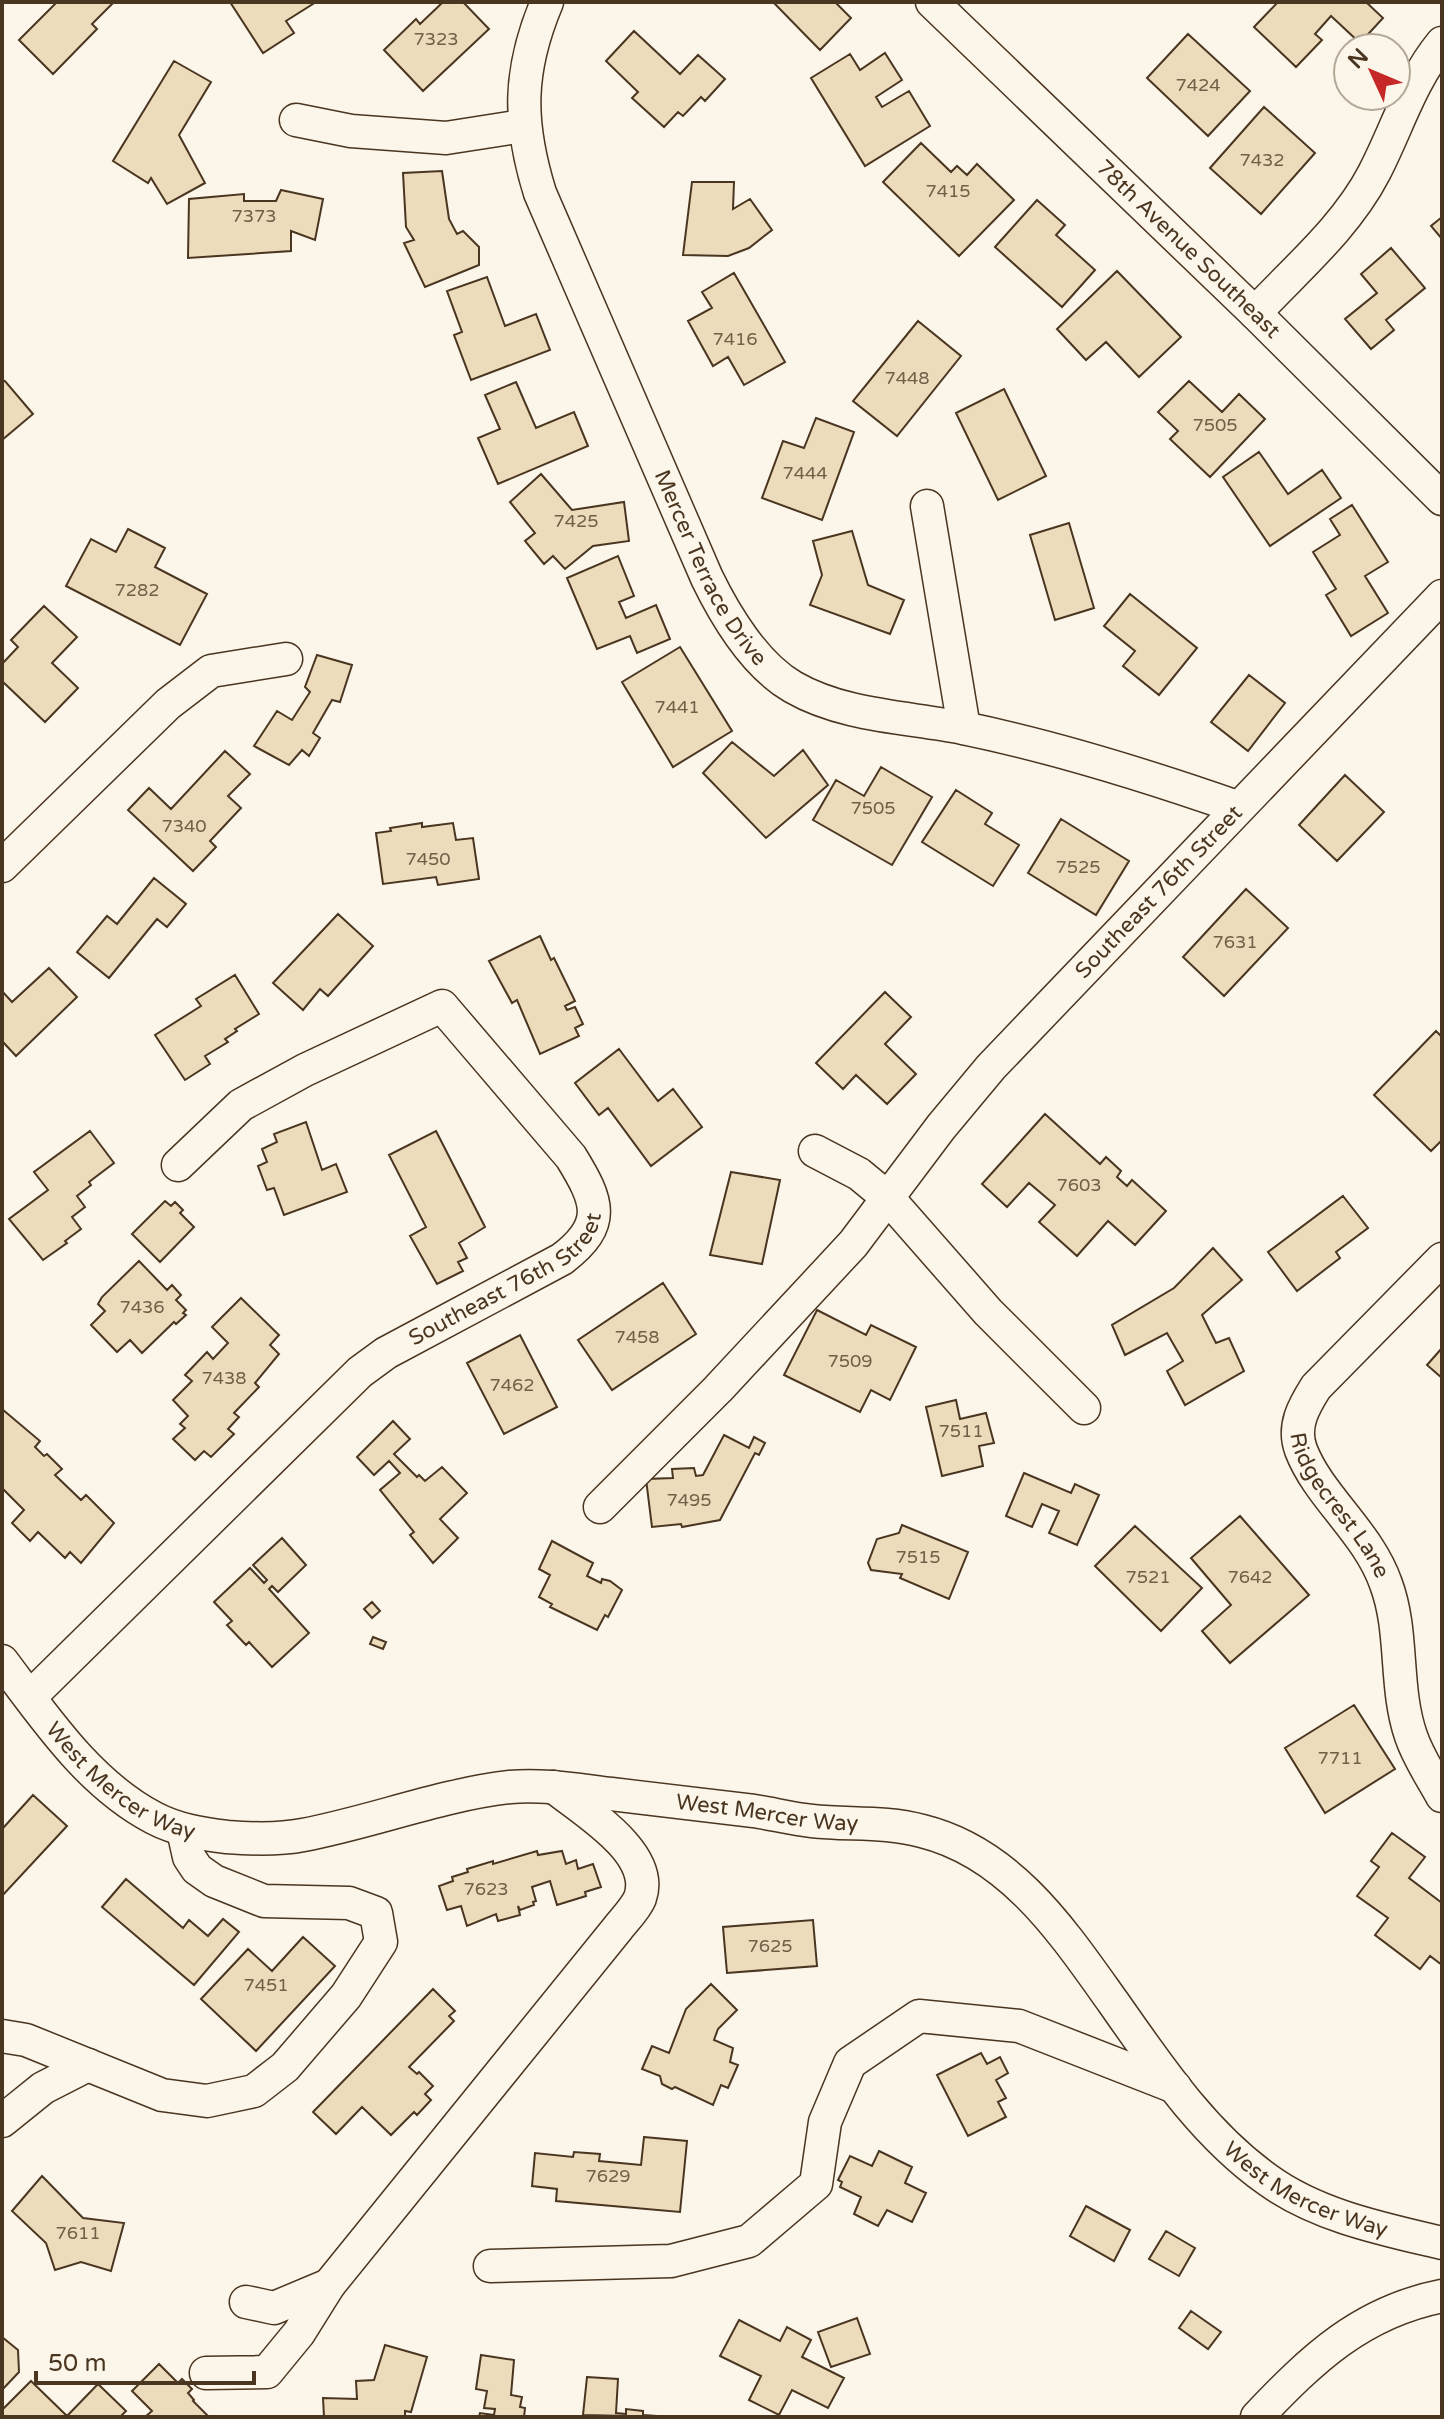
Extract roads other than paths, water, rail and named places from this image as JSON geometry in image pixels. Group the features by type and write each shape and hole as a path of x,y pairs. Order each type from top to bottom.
{"street":[{"name":"Mercer Terrace Drive","path":"547,2 535,32 526,75 523,126 540,193 725,614 764,662 789,685 819,700 964,728 1144,774 1237,807"},
{"name":"78th Avenue Southeast","path":"932,2 1255,313 1442,499"},
{"path":"1255,313 1353,208 1374,172 1412,88 1442,43"},
{"path":"296,120 351,131 446,138 523,126"},
{"path":"927,506 964,728"},
{"name":"Southeast 76th Street","path":"600,1507 718,1389 853,1244 941,1127 991,1067 1442,596"},
{"path":"2,866 168,704 211,671 286,659"},
{"name":"Southeast 76th Street","path":"30,1697 360,1372 386,1353 562,1259 580,1246 589,1231 596,1208 588,1185 571,1157 442,1006 305,1070 241,1105 178,1165"},
{"path":"815,1151 859,1174 888,1198 988,1312 1084,1408"},
{"name":"Ridgecrest Lane","path":"1442,1259 1316,1387 1303,1408 1298,1425 1299,1446 1308,1466 1373,1554 1386,1583 1392,1604 1410,1735 1442,1796"},
{"name":"West Mercer Way","path":"2,1661 61,1737 105,1782 155,1819 183,1830 258,1840 300,1836 461,1795 513,1787 554,1787 757,1811 813,1821 873,1822 923,1831 969,1849 1003,1871 1034,1899 1217,2138 1269,2181 1338,2215 1442,2243"},
{"path":"206,2373 267,2372 299,2333 329,2285 640,1898 642,1872 629,1848 554,1787"},
{"path":"2,2036 26,2040 162,2095 207,2101 254,2091 285,2067 346,1996 381,1942 376,1913 349,1903 264,1901 214,1881 197,1869 189,1857 183,1830"},
{"path":"490,2266 671,2261 749,2241 816,2184 825,2122 850,2063 919,2016 1019,2026 1175,2087"},
{"path":"2,2121 43,2088 88,2065"},
{"path":"246,2302 274,2308 329,2285"},
{"path":"1257,2417 1288,2402 1319,2355 1357,2327 1409,2303 1442,2296"}]}
